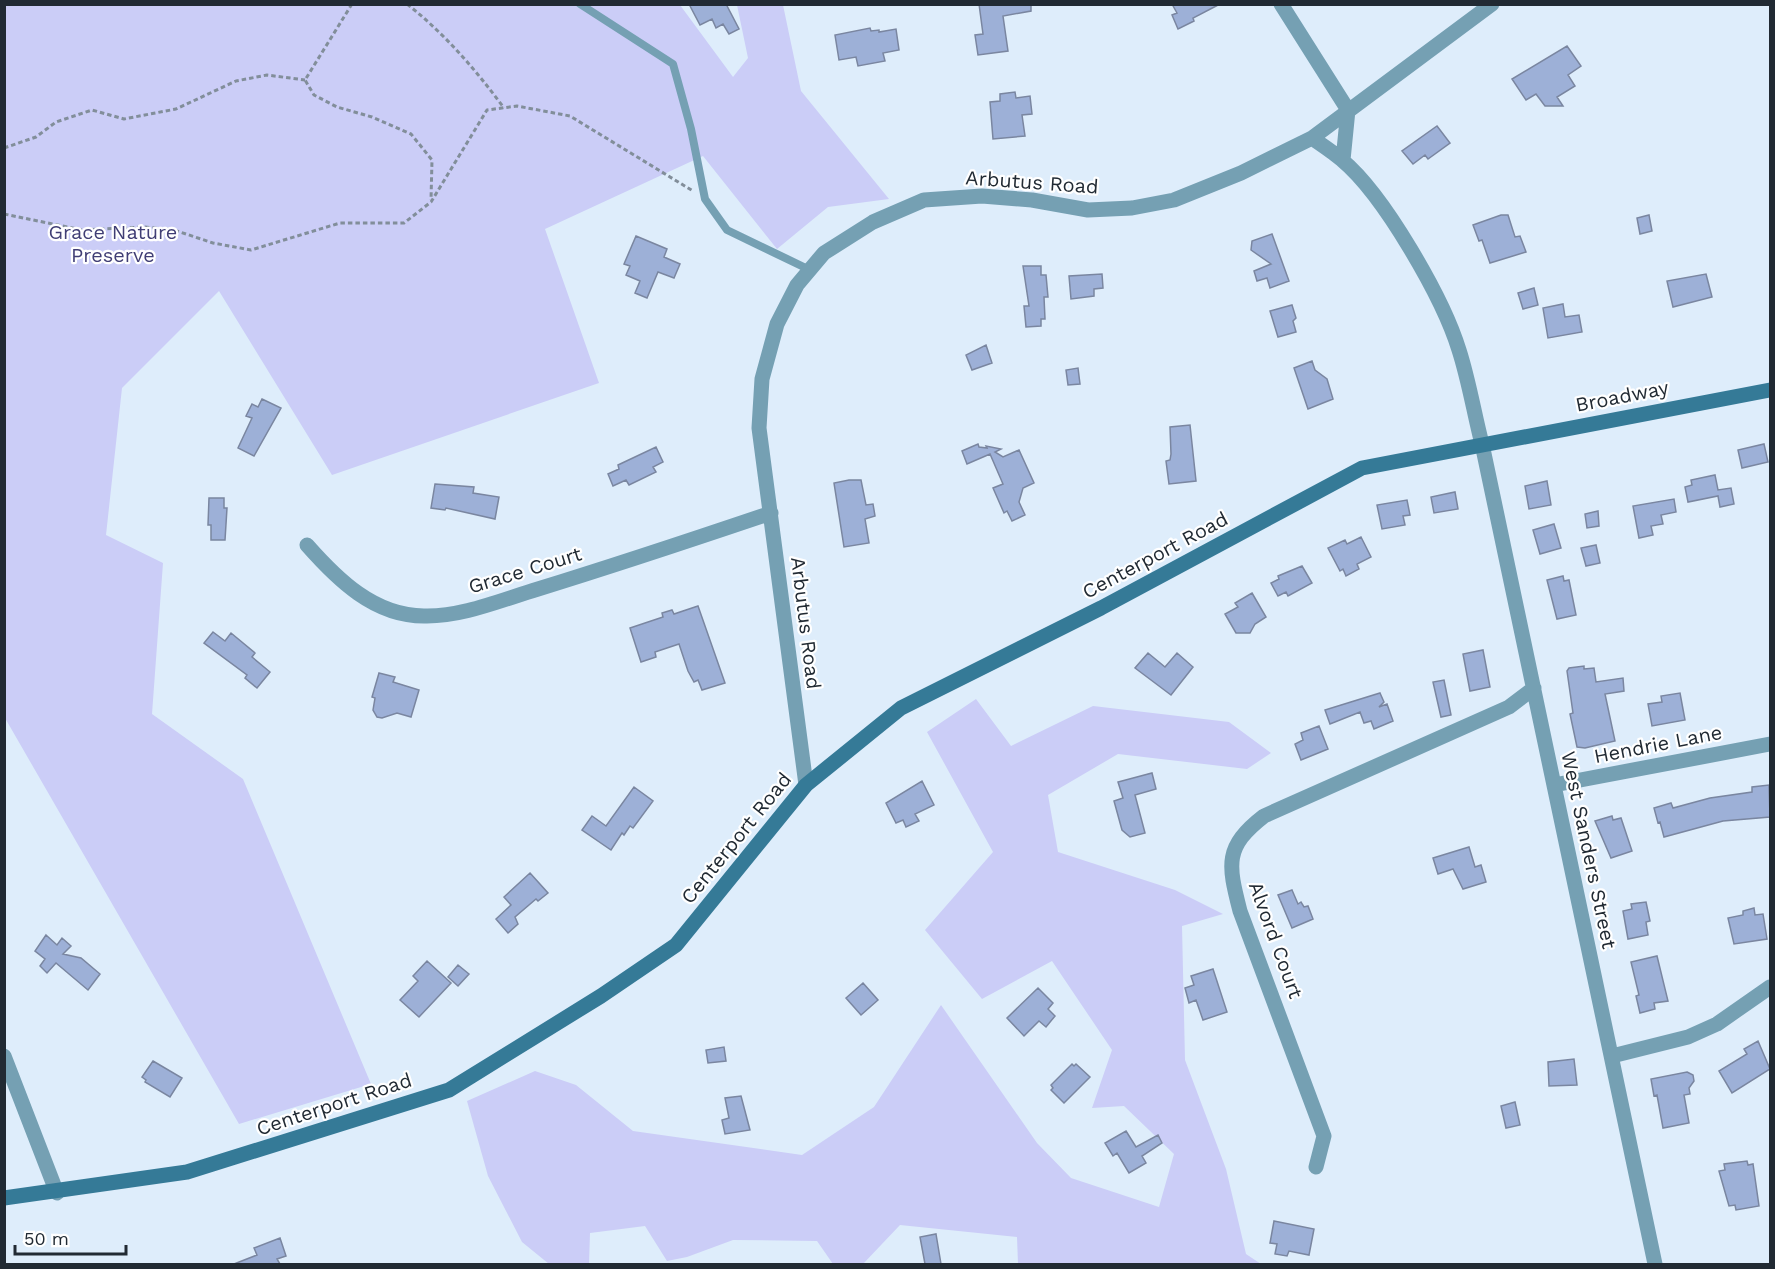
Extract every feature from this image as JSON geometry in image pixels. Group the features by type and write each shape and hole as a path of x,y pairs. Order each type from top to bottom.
{"main road":[{"name":"Broadway","path":"1482,444 1770,390"},
{"name":"Centerport Road","path":"4,1198 57,1193 187,1172 449,1090 601,996 676,945 806,785 901,708 1101,608 1362,468 1482,444"}],"street":[{"path":"1281,4 1348,110 1343,160"},
{"name":"Arbutus Road","path":"806,785 759,428 762,379 777,324 797,285 824,254 873,222 924,200 982,196 1032,200 1088,210 1132,208 1174,200 1204,189 1312,138 1412,66 1492,4"},
{"name":"West Sanders Street","path":"1312,138 1343,160 1371,190 1399,231 1430,285 1459,349 1482,444 1655,1264"},
{"name":"Grace Court","path":"307,544 336,578 360,594 385,608 422,616 458,613 619,564 771,513"},
{"name":"Alvord Court","path":"1316,1167 1324,1136 1240,910 1231,876 1233,851 1244,832 1264,816 1509,707 1534,688"},
{"name":"Hendrie Lane","path":"1554,785 1770,744"},
{"path":"1612,1056 1654,1047 1698,1033 1717,1024 1770,987"},
{"path":"4,1056 57,1193"}],"lane":[{"path":"580,4 673,64 691,129 705,199 728,230 810,270"}],"path":[{"path":"305,80 352,4"},
{"path":"407,4 436,27 467,59 504,108"},
{"path":"4,148 36,137 56,122 92,110 124,119 176,109 236,81 267,75 305,80"},
{"path":"305,80 314,95 337,107 372,117 411,135 432,160 431,202"},
{"path":"4,214 82,230 145,227 174,231 213,243 250,250 340,223 404,223 431,202 487,110 517,106 570,116 705,199"}],"green space":[{"name":"Grace Nature Preserve","path":"4,5 680,5 733,77 748,58 737,5 783,5 801,91 889,199 828,207 777,249 703,156 545,229 599,383 332,475 219,291 122,388 106,535 163,563 152,714 243,779 371,1084 239,1124 5,718"},
{"path":"976,699 1011,746 1093,706 1229,722 1271,753 1247,769 1118,754 1048,795 1058,852 1175,890 1223,914 1182,926 1185,1060 1226,1169 1246,1254 1261,1264 1018,1264 1017,1237 900,1225 863,1264 833,1264 817,1241 733,1240 687,1257 667,1261 645,1226 590,1233 589,1264 549,1264 522,1242 488,1176 467,1101 535,1071 576,1085 633,1131 802,1155 874,1107 941,1005 1037,1143 1071,1178 1159,1207 1174,1154 1124,1106 1092,1108 1112,1050 1052,961 982,999 925,930 993,852 927,732"}],"building":[{"path":"689,4 726,4 739,29 729,34 723,24 716,28 712,19 700,25"},
{"path":"979,4 1031,4 1031,11 1003,16 1008,51 978,55 975,35 983,34"},
{"path":"1172,4 1220,4 1178,29 1172,15 1177,13"},
{"path":"870,28 871,31 879,30 879,32 896,29 899,50 883,53 885,61 858,66 856,57 839,60 835,35"},
{"path":"1567,46 1581,66 1568,75 1575,86 1557,97 1563,106 1545,106 1536,94 1526,100 1512,79"},
{"path":"1015,92 1016,98 1030,96 1032,114 1022,115 1025,136 993,139 990,102 1000,101 1000,94"},
{"path":"1437,126 1450,143 1428,159 1425,155 1413,164 1402,151"},
{"path":"1501,215 1508,215 1515,237 1520,236 1526,252 1490,263 1482,240 1479,241 1473,225"},
{"path":"1649,215 1652,231 1640,234 1637,218"},
{"path":"1272,234 1289,281 1270,288 1267,278 1257,281 1254,271 1271,264 1251,250 1252,241"},
{"path":"636,236 667,249 664,257 680,264 674,278 658,272 647,298 635,293 640,281 626,275 630,266 624,264"},
{"path":"1023,266 1041,266 1041,275 1046,275 1048,297 1044,297 1045,319 1041,319 1041,326 1026,327 1024,306 1029,306"},
{"path":"1102,274 1103,288 1094,289 1094,296 1071,299 1069,276"},
{"path":"1706,274 1712,297 1673,307 1667,281"},
{"path":"1534,288 1538,305 1523,309 1518,293"},
{"path":"1563,304 1565,317 1579,315 1582,332 1548,338 1543,308"},
{"path":"1292,305 1296,318 1293,321 1296,332 1278,337 1270,311"},
{"path":"986,345 992,363 972,370 966,355"},
{"path":"1312,361 1315,370 1327,379 1333,399 1308,409 1294,368"},
{"path":"1078,368 1080,384 1068,385 1066,370"},
{"path":"262,399 281,408 254,456 238,448 252,418 246,416 252,404 258,407"},
{"path":"1190,425 1196,481 1169,484 1166,461 1170,460 1171,454 1170,427"},
{"path":"978,444 979,447 1001,449 995,452 1003,457 1019,450 1034,483 1023,488 1019,502 1025,515 1012,521 1007,511 1004,513 993,488 1003,484 990,454 967,464 962,451"},
{"path":"1764,444 1768,462 1742,468 1738,450"},
{"path":"656,447 663,462 653,467 656,472 629,485 626,480 613,486 608,474 619,469 618,465"},
{"path":"1715,475 1718,490 1731,488 1734,504 1720,507 1718,496 1688,502 1685,487 1692,485 1691,480"},
{"path":"861,480 866,505 873,504 875,516 865,519 869,543 844,547 834,483"},
{"path":"1547,481 1551,505 1529,509 1525,486"},
{"path":"435,484 474,487 473,493 499,497 495,519 446,508 445,510 431,508"},
{"path":"1455,492 1458,509 1434,513 1431,497"},
{"path":"209,498 224,498 224,508 227,508 225,540 211,540 211,525 208,525"},
{"path":"1674,499 1676,512 1661,515 1663,524 1651,526 1653,535 1639,538 1633,506"},
{"path":"1407,500 1410,515 1403,516 1405,525 1382,529 1377,505"},
{"path":"1598,511 1599,526 1587,528 1585,514"},
{"path":"1554,524 1561,548 1540,554 1533,530"},
{"path":"1361,537 1371,557 1357,564 1359,569 1346,576 1343,569 1340,571 1328,548 1345,540 1347,544"},
{"path":"1596,545 1600,563 1586,566 1581,548"},
{"path":"1302,566 1312,583 1288,596 1286,592 1278,596 1271,583 1279,579 1278,576"},
{"path":"1563,576 1564,581 1569,580 1576,615 1557,619 1547,580"},
{"path":"1252,593 1266,617 1255,624 1250,633 1236,633 1225,614 1238,607 1235,603"},
{"path":"698,606 725,683 702,690 698,680 694,682 688,671 679,644 655,652 656,657 641,662 630,628 663,617 662,613 672,610 674,614"},
{"path":"213,632 225,641 231,633 255,653 252,657 270,672 257,688 245,678 247,675 204,643"},
{"path":"1483,650 1490,687 1470,691 1463,654"},
{"path":"1148,653 1165,667 1177,653 1193,667 1171,695 1135,668"},
{"path":"1584,666 1584,669 1594,668 1596,682 1623,678 1624,691 1605,694 1615,741 1585,748 1577,747 1570,714 1573,713 1567,671 1569,668"},
{"path":"379,673 395,677 393,682 419,690 411,717 397,713 382,718 377,717 373,710 375,698 372,697"},
{"path":"1444,680 1451,715 1441,717 1433,682"},
{"path":"1380,693 1384,702 1379,707 1387,704 1393,721 1374,729 1371,721 1364,723 1360,712 1330,724 1325,710"},
{"path":"1680,693 1685,720 1652,726 1648,704 1662,702 1661,696"},
{"path":"1319,726 1328,749 1301,760 1295,744 1303,740 1301,733"},
{"path":"1152,773 1156,789 1135,795 1145,833 1130,837 1122,830 1114,801 1123,798 1118,782"},
{"path":"922,781 934,805 915,814 919,821 906,827 903,820 896,823 886,803"},
{"path":"1769,785 1770,817 1723,821 1664,837 1660,822 1658,823 1654,808 1671,803 1673,808 1710,798 1752,792 1752,787"},
{"path":"634,787 653,801 633,828 630,826 624,835 622,833 611,850 582,830 592,816 606,826"},
{"path":"1612,816 1613,820 1621,818 1632,851 1611,858 1595,821"},
{"path":"1469,847 1475,867 1481,865 1486,882 1463,889 1453,869 1438,874 1433,858"},
{"path":"530,873 548,893 538,901 536,899 515,917 518,924 508,933 496,919 511,905 504,897"},
{"path":"1292,890 1298,904 1301,902 1304,907 1308,906 1313,919 1292,928 1278,895"},
{"path":"1646,902 1650,921 1646,922 1648,935 1628,939 1623,911 1632,909 1631,904"},
{"path":"1754,908 1755,915 1763,914 1767,939 1734,944 1728,918 1743,915 1743,911"},
{"path":"46,935 57,945 62,938 71,946 63,954 81,958 100,974 88,990 56,963 47,973 40,966 45,959 35,951"},
{"path":"1657,956 1668,1001 1654,1003 1655,1009 1640,1013 1636,996 1639,995 1631,962"},
{"path":"427,961 451,983 419,1017 400,1000 418,981 413,976"},
{"path":"458,965 469,974 458,986 448,977"},
{"path":"1213,969 1227,1012 1203,1020 1196,1000 1189,1003 1185,988 1194,985 1191,976"},
{"path":"863,983 878,1000 861,1015 846,998"},
{"path":"1038,988 1053,1003 1048,1009 1055,1016 1046,1027 1039,1021 1024,1036 1007,1018"},
{"path":"1758,1041 1770,1069 1732,1093 1719,1071 1747,1054 1744,1049"},
{"path":"724,1047 726,1061 708,1063 706,1050"},
{"path":"1574,1059 1577,1085 1549,1086 1548,1062"},
{"path":"153,1061 182,1078 170,1097 145,1082 146,1080 142,1077"},
{"path":"1072,1064 1074,1066 1076,1064 1090,1077 1064,1103 1051,1090 1053,1088 1051,1085"},
{"path":"1687,1072 1693,1075 1694,1081 1689,1088 1690,1094 1684,1095 1689,1123 1663,1128 1657,1095 1654,1096 1651,1079"},
{"path":"741,1096 750,1130 725,1134 722,1120 729,1118 725,1098"},
{"path":"1515,1102 1520,1125 1506,1128 1501,1106"},
{"path":"1126,1131 1136,1147 1158,1135 1162,1143 1142,1156 1146,1163 1129,1173 1117,1153 1113,1156 1105,1143"},
{"path":"1747,1161 1748,1165 1753,1164 1759,1206 1736,1210 1735,1205 1729,1206 1719,1171 1725,1170 1724,1164"},
{"path":"1274,1221 1314,1229 1309,1255 1289,1251 1287,1256 1275,1254 1277,1244 1270,1243"},
{"path":"936,1234 941,1264 925,1264 920,1237"},
{"path":"280,1238 286,1256 277,1259 280,1264 234,1264 257,1255 254,1248"}]}
